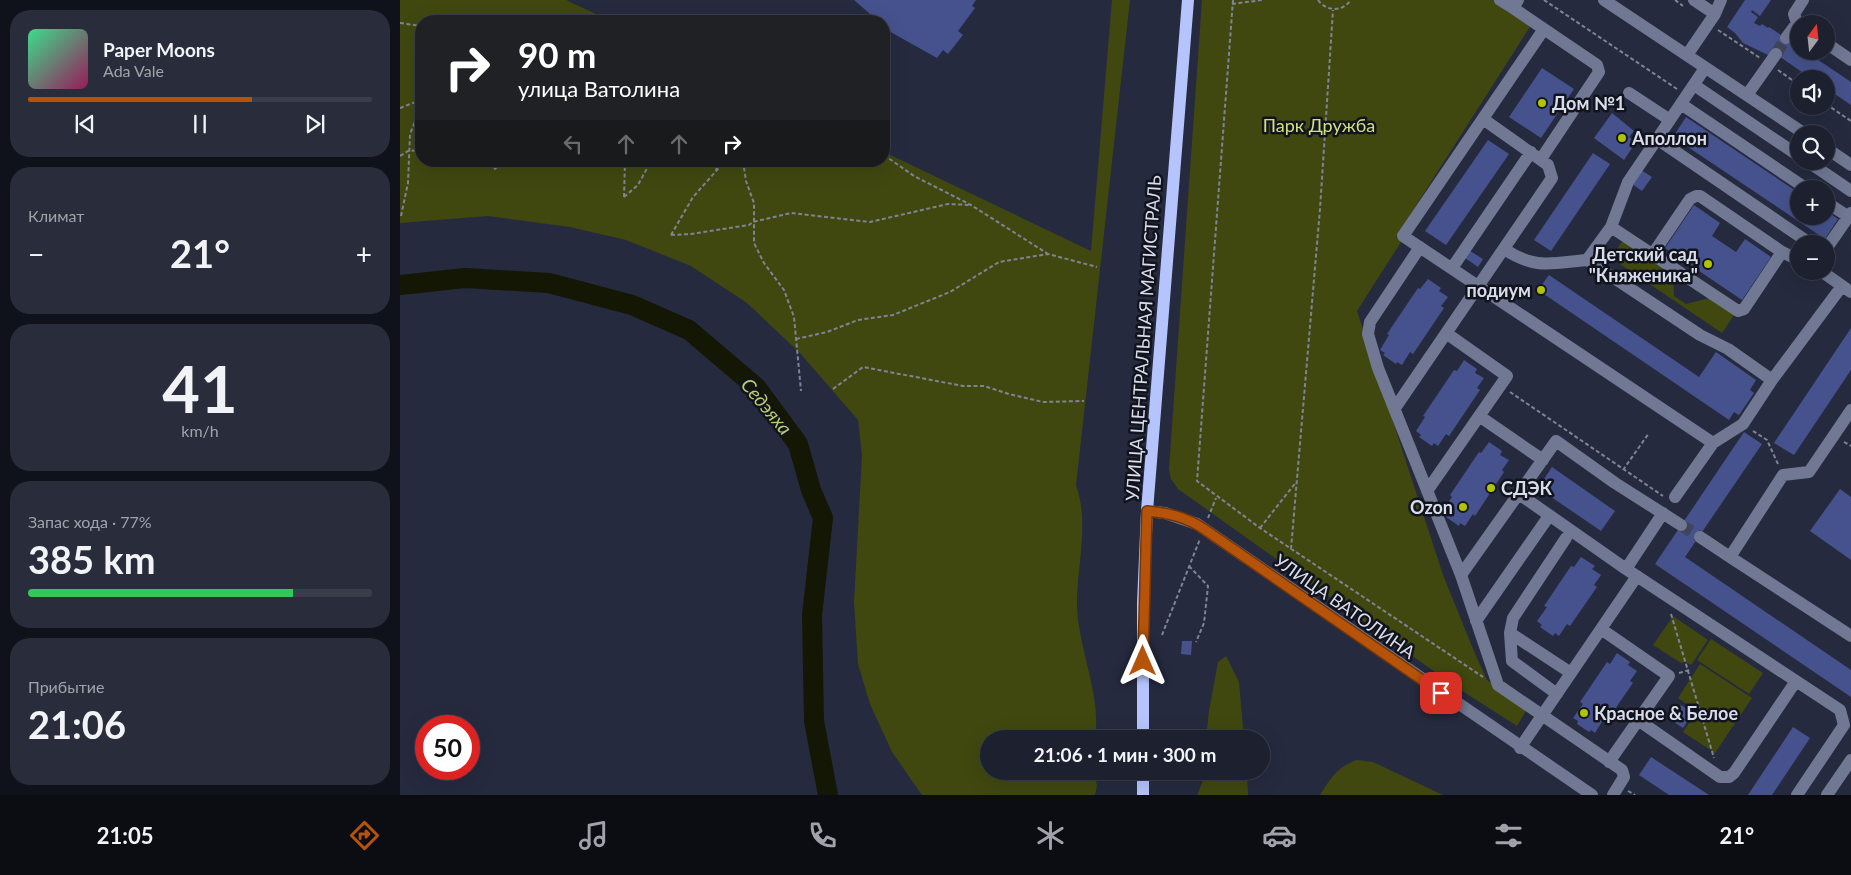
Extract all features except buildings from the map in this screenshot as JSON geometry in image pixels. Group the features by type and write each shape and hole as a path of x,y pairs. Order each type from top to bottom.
{"main road":[{"name":"УЛИЦА ЦЕНТРАЛЬНАЯ МАГИСТРАЛЬ","path":"1143,730 1143,603 1147,511 1188,0"},
{"path":"1143,780 1143,795"}],"street":[{"path":"1452,268 1600,72 1596,66 1544,30 1515,4 1500,0"},
{"path":"1604,0 1620,4 1686,55 1792,125"},
{"path":"1686,55 1712,18 1721,0"},
{"path":"1794,15 1804,0"},
{"path":"1691,5 1712,18"},
{"path":"1544,30 1403,236 1713,443"},
{"path":"1786,38 1790,33"},
{"path":"1835,49 1851,60"},
{"path":"1747,95 1772,59"},
{"path":"1587,260 1611,226 1628,182 1705,68"},
{"path":"1694,85 1790,150"},
{"path":"1629,93 1670,120"},
{"path":"1680,104 1794,180"},
{"path":"1395,408 1551,182 1551,170 1536,156 1484,119"},
{"path":"1657,139 1798,235"},
{"path":"1835,154 1851,165"},
{"path":"1820,170 1851,191"},
{"path":"1652,255 1690,199 1696,196 1790,256"},
{"path":"1835,207 1850,215 1835,236"},
{"path":"1611,226 1738,311 1744,308 1782,252"},
{"path":"1420,247 1368,327 1378,368 1461,575 1498,686 1624,773 1623,780 1613,795"},
{"path":"1504,249 1519,259 1537,264 1587,260 1700,335 1728,348 1772,380"},
{"path":"1670,497 1713,443 1743,424 1772,380 1846,289 1834,280"},
{"path":"1427,491 1507,376 1446,334"},
{"path":"1730,556 1783,475 1809,472 1851,410"},
{"path":"1479,416 1543,460"},
{"path":"1461,575 1556,441 1681,525"},
{"path":"1519,494 1631,573 1840,710 1844,725 1797,795"},
{"name":"УЛИЦА ВАТОЛИНА","path":"1147,511 1182,517 1204,529 1520,748 1592,795"},
{"path":"1520,748 1601,629 1663,513"},
{"path":"1476,621 1549,516"},
{"path":"1700,537 1851,636"},
{"path":"1557,694 1512,661 1510,633 1513,618 1566,538"},
{"path":"1601,629 1669,676 1610,762"},
{"path":"1510,633 1571,673"},
{"path":"1638,720 1720,777 1729,777 1734,773 1796,681"},
{"path":"1827,795 1851,760"}],"path":[{"path":"1232,0 1197,482 1216,498 1487,680"},
{"path":"1232,4 1262,0"},
{"path":"1318,0 1326,8 1333,10 1344,8 1352,0"},
{"path":"1675,0 1691,5"},
{"path":"1291,549 1333,10"},
{"path":"1712,18 1772,59 1790,76"},
{"path":"400,23 415,25"},
{"path":"400,108 415,102"},
{"path":"1835,110 1851,120"},
{"path":"402,216 408,183 410,134 415,122"},
{"path":"400,156 408,151 415,150"},
{"path":"890,159 914,176 971,205 1048,254 1097,267"},
{"path":"625,167 624,197 638,185 648,167"},
{"path":"715,173 716,167"},
{"path":"720,167 693,197 671,235 701,233 749,225 753,222 792,213 870,222 948,204 971,205"},
{"path":"744,167 746,181 754,203 754,243 764,263 784,290 794,317 801,391"},
{"path":"796,339 827,332 858,320 893,315 950,292 999,262 1048,254"},
{"path":"833,389 863,367 963,386 984,386 1043,402 1084,401"},
{"path":"1501,385 1624,469 1670,497"},
{"path":"1743,424 1767,440 1783,475"},
{"path":"1615,482 1649,432"},
{"path":"1260,528 1297,480"},
{"path":"1162,634 1216,498"},
{"path":"1189,566 1208,586 1204,623 1196,642"},
{"path":"1671,614 1720,777"}],"green space":[{"path":"400,0 566,0 598,15 415,15 415,167 890,167 890,155 1091,251 1112,0 1130,0 1076,485 1082,513 1082,542 1077,599 1078,617 1095,704 1096,730 980,730 980,780 1096,780 1097,786 1095,795 922,795 892,752 870,704 858,664 854,602 862,455 858,420 800,353 747,303 691,266 626,240 570,227 488,216 400,223"},
{"name":"Парк Дружба","path":"1202,0 1499,0 1533,22 1396,237 1401,242 1357,311 1443,575 1476,656 1487,680 1527,709 1517,726 1456,687 1178,489 1171,479 1169,469"},
{"path":"1623,240 1673,273 1674,296 1686,304 1709,298 1734,315 1722,333 1611,258"},
{"path":"1673,616 1708,640 1691,665 1685,662 1681,663 1653,645"},
{"path":"1711,639 1763,673 1749,694 1697,660"},
{"path":"1226,656 1239,682 1243,730 1207,730 1218,662"},
{"path":"1700,664 1752,698 1715,753 1683,732 1697,711 1678,698"},
{"path":"1357,760 1373,762 1443,795 1320,795 1331,778 1340,769"},
{"path":"1247,780 1248,795 1197,795 1203,781"}],"waterway":[{"name":"Седэяха","path":"400,285 465,278 549,283 632,305 689,330 756,387 798,444 811,490 823,518 812,615 814,721 828,795"}],"tunnel":[{"path":"1776,54 1786,38"},
{"path":"1681,525 1700,537"}],"place":[{"name":"Дом №1","path":"1542,103"},
{"name":"Аполлон","path":"1622,138"},
{"name":"Детский сад \"Княженика\"","path":"1708,264"},
{"name":"подиум","path":"1541,290"},
{"name":"СДЭК","path":"1491,488"},
{"name":"Ozon","path":"1463,507"},
{"name":"Красное & Белое","path":"1584,713"}],"route":[{"path":"1143,661 1143,603 1147,511 1182,517 1197,524 1441,693"}]}
